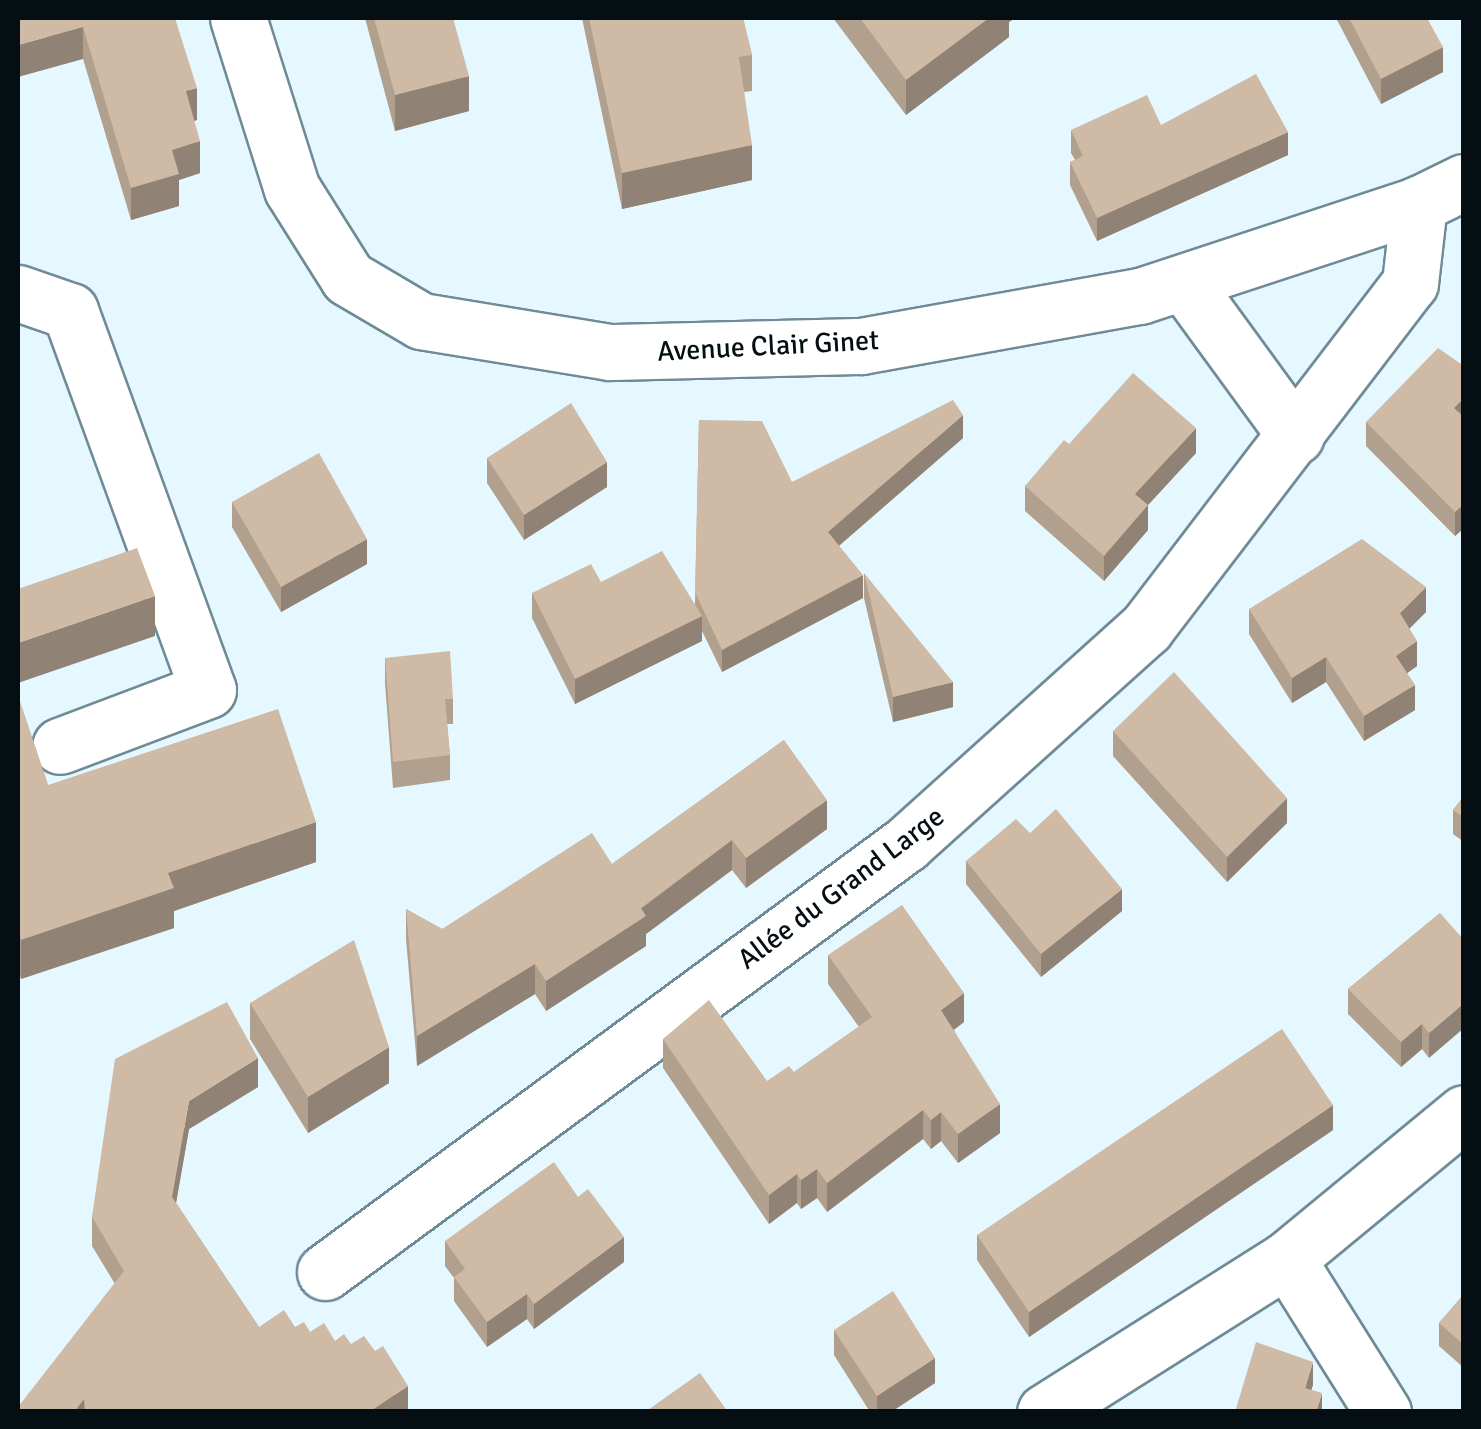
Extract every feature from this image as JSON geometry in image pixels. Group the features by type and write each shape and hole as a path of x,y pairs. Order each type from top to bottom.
{"street":[{"name":"Avenue Clair Ginet","path":"238,18 292,189 348,278 421,321 610,352 861,346 1184,284 1441,193"},
{"name":"Allée du Grand Large","path":"325,1272 906,844 1146,628 1410,282 1441,193"},
{"path":"1184,284 1296,436"},
{"path":"18,293 70,311 208,690 60,746"},
{"path":"1045,1412 1288,1259 1464,1113"},
{"path":"1288,1259 1383,1412"}],"building":[{"path":"18,18 175,18 197,88 186,91 200,141 172,150 179,174 131,188 83,27 18,45"},
{"path":"374,18 453,18 469,76 395,95"},
{"path":"589,18 743,18 752,55 739,57 752,145 622,173"},
{"path":"860,18 989,18 906,80"},
{"path":"1349,18 1427,18 1443,47 1381,79"},
{"path":"1256,74 1288,132 1097,218 1070,162 1083,156 1071,130 1147,95 1161,125"},
{"path":"1438,348 1464,366 1464,398 1454,408 1464,417 1464,504 1455,512 1366,422"},
{"path":"1133,373 1196,428 1135,494 1148,505 1104,556 1025,486 1064,440 1069,444"},
{"path":"953,400 963,415 828,532 863,575 722,650 695,592 699,420 762,421 792,482"},
{"path":"571,403 607,462 524,515 487,458"},
{"path":"319,453 367,539 281,587 232,502"},
{"path":"1362,539 1426,587 1400,613 1417,641 1396,656 1415,685 1364,716 1326,657 1292,678 1249,609"},
{"path":"137,548 155,596 18,643 18,589"},
{"path":"662,551 702,616 575,679 532,593 591,564 601,582"},
{"path":"864,573 953,682 893,697"},
{"path":"450,651 453,699 445,699 450,755 393,762 385,658"},
{"path":"1174,672 1287,798 1227,857 1113,731"},
{"path":"18,696 48,785 278,709 316,822 168,873 174,888 21,940"},
{"path":"784,740 827,800 746,858 732,840 641,908 646,916 546,981 535,964 417,1036 406,909 442,929 592,833 612,864"},
{"path":"1464,796 1464,818 1453,810"},
{"path":"1056,809 1122,889 1041,954 966,861 1016,819 1030,833"},
{"path":"902,905 964,993 941,1010 1000,1104 958,1134 941,1112 931,1120 923,1110 827,1183 817,1169 801,1180 797,1174 769,1195 663,1039 709,1000 767,1081 789,1066 794,1072 872,1017 828,955"},
{"path":"1440,913 1464,940 1464,1003 1429,1033 1422,1024 1401,1042 1348,989"},
{"path":"354,940 389,1047 308,1097 250,1003"},
{"path":"227,1002 258,1058 189,1101 172,1197 259,1327 284,1310 295,1327 304,1322 310,1332 324,1323 335,1341 344,1334 351,1344 364,1336 375,1351 383,1346 408,1386 369,1412 86,1412 84,1399 74,1412 18,1412 18,1407 124,1271 92,1217 115,1059"},
{"path":"1282,1029 1333,1105 1029,1312 977,1235"},
{"path":"554,1162 578,1197 588,1189 624,1237 534,1304 527,1294 487,1322 454,1277 465,1269 445,1241"},
{"path":"893,1291 935,1358 877,1396 834,1330"},
{"path":"1464,1294 1464,1345 1439,1323"},
{"path":"1256,1342 1313,1362 1305,1388 1322,1393 1316,1412 1235,1412"},
{"path":"700,1373 728,1412 645,1412"}]}
